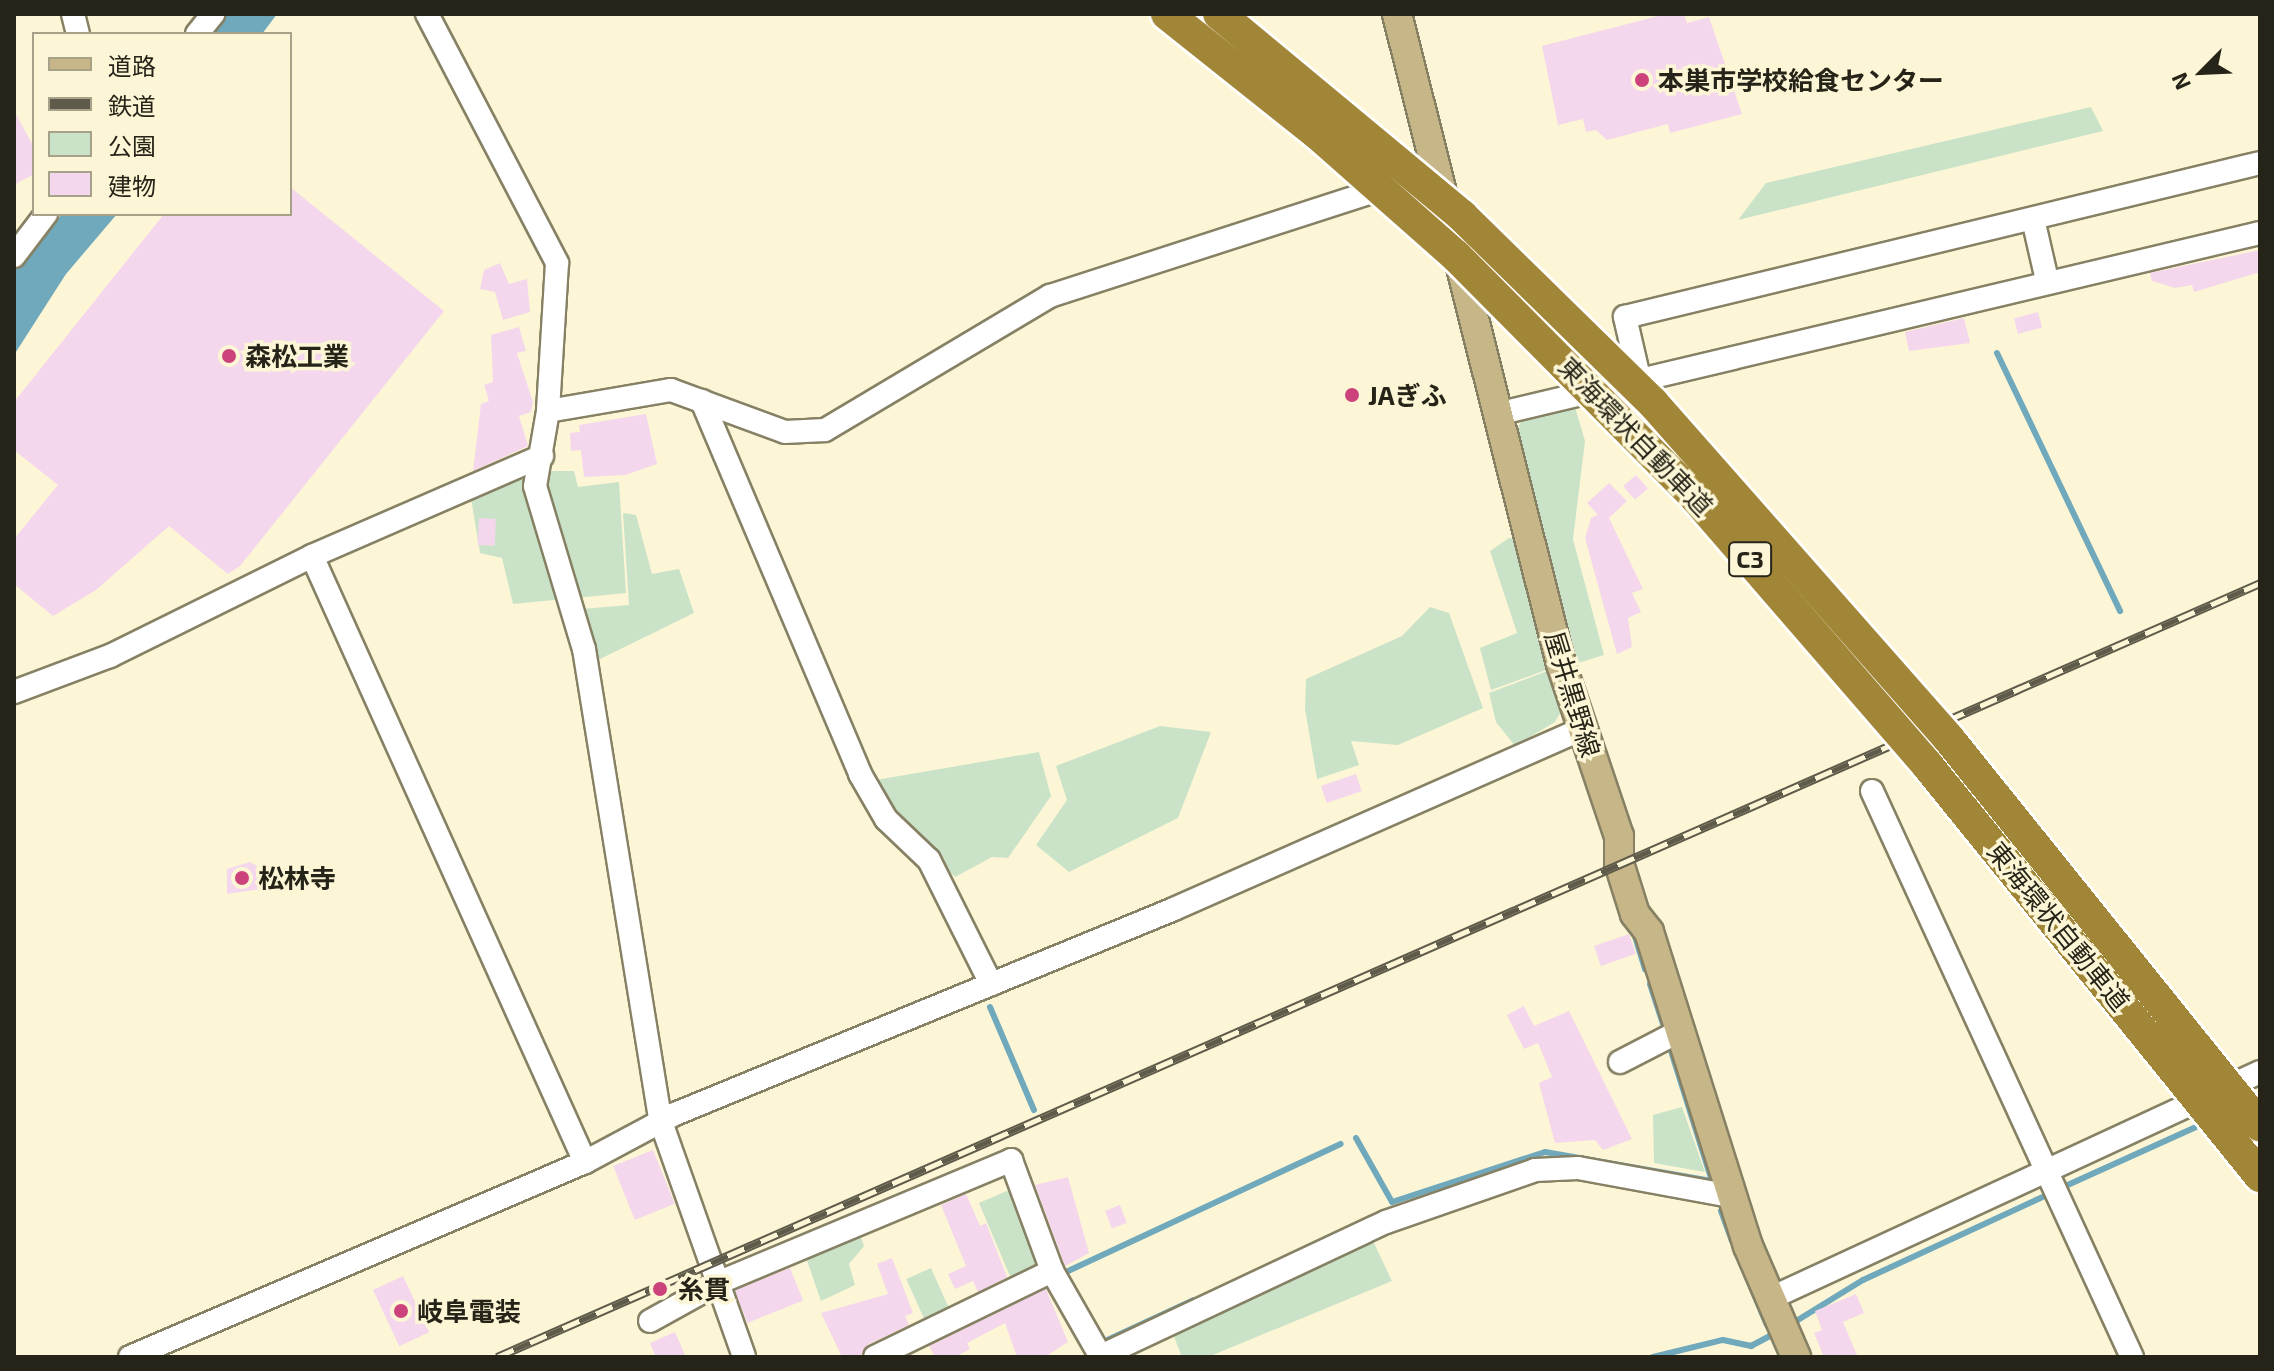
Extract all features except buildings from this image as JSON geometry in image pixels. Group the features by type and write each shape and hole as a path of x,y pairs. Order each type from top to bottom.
{"highway":[{"name":"東海環状自動車道","path":"1167,14 1318,134 1456,256 1697,499 1949,790 2260,1176"},
{"name":"東海環状自動車道","path":"1219,14 1462,216 1653,403 1949,739 2260,1126"}],"main road":[{"name":"屋井黒野線","path":"1397,14 1497,414 1583,729 1619,836 1619,863 1635,914 1649,932 1651,974 1678,1032 1731,1196 1769,1299 1796,1357"}],"street":[{"path":"199,32 213,14"},
{"path":"427,14 557,263 548,411 535,486 584,649 661,1122 744,1357"},
{"path":"1640,382 1625,317 2260,163"},
{"path":"548,411 671,390 785,432 825,430 1050,296 1436,171"},
{"path":"14,256 44,216"},
{"path":"2033,219 2047,280"},
{"path":"1497,414 1640,382 2047,280 2260,233"},
{"path":"702,401 860,774 886,819 929,860 991,984"},
{"path":"14,692 110,656 312,556 542,456"},
{"path":"312,556 585,1162"},
{"path":"130,1357 585,1162 661,1122 991,984 1583,729"},
{"path":"1872,791 2132,1357"},
{"path":"1620,1062 1678,1032"},
{"path":"1769,1299 2260,1072"},
{"path":"650,1321 720,1282 1011,1160 1052,1271 1101,1357 1386,1222 1535,1170 1578,1168 1731,1196"},
{"path":"875,1357 1052,1271"}],"green space":[{"path":"2091,107 2103,131 1738,220 1766,183"},
{"path":"1575,407 1585,441 1573,539 1604,655 1578,663 1515,436 1522,418"},
{"path":"528,471 574,471 578,487 619,482 626,593 513,604 502,558 480,553 471,498"},
{"path":"623,513 636,515 652,574 679,569 694,613 598,660 582,609 629,605"},
{"path":"1509,538 1516,539 1554,667 1491,690 1480,648 1517,633 1490,551"},
{"path":"1430,607 1449,613 1483,708 1398,745 1351,741 1359,765 1317,779 1305,709 1306,679 1402,636"},
{"path":"1555,668 1562,710 1555,722 1515,746 1496,722 1489,693"},
{"path":"1160,726 1211,732 1178,818 1069,872 1036,845 1067,800 1056,766"},
{"path":"1039,752 1051,796 1008,858 992,857 955,877 893,816 876,780"},
{"path":"1682,1107 1705,1172 1654,1163 1653,1115"},
{"path":"1016,1187 1041,1259 1034,1272 1012,1281 979,1203"},
{"path":"858,1229 864,1246 849,1264 855,1285 821,1301 804,1252"},
{"path":"1373,1241 1392,1281 1208,1357 1182,1357 1173,1334"},
{"path":"931,1268 950,1310 925,1321 906,1279"}],"water":[{"path":"227,14 277,14 264,32 213,32"},
{"path":"60,216 115,216 66,274 14,355 14,271"}],"waterway":[{"path":"1997,353 2120,611"},
{"path":"1634,933 1645,969"},
{"path":"1650,984 1664,1027"},
{"path":"990,1007 1034,1110"},
{"path":"1356,1138 1392,1202 1545,1152 1712,1181 1669,1045"},
{"path":"2061,1188 2203,1124"},
{"path":"1066,1272 1341,1144"},
{"path":"1793,1323 1863,1280 2045,1196"},
{"path":"1721,1211 1732,1241"},
{"path":"1736,1251 1767,1325"},
{"path":"1103,1342 1194,1300"},
{"path":"1653,1357 1723,1340 1751,1346 1772,1335"}],"railway":[{"path":"497,1357 2260,583"}],"place":[{"name":"本巣市学校給食センター","path":"1642,80"},
{"name":"森松工業","path":"229,356"},
{"name":"JAぎふ","path":"1352,395"},
{"name":"松林寺","path":"242,878"},
{"name":"糸貫","path":"660,1289"},
{"name":"岐阜電装","path":"401,1311"}]}
